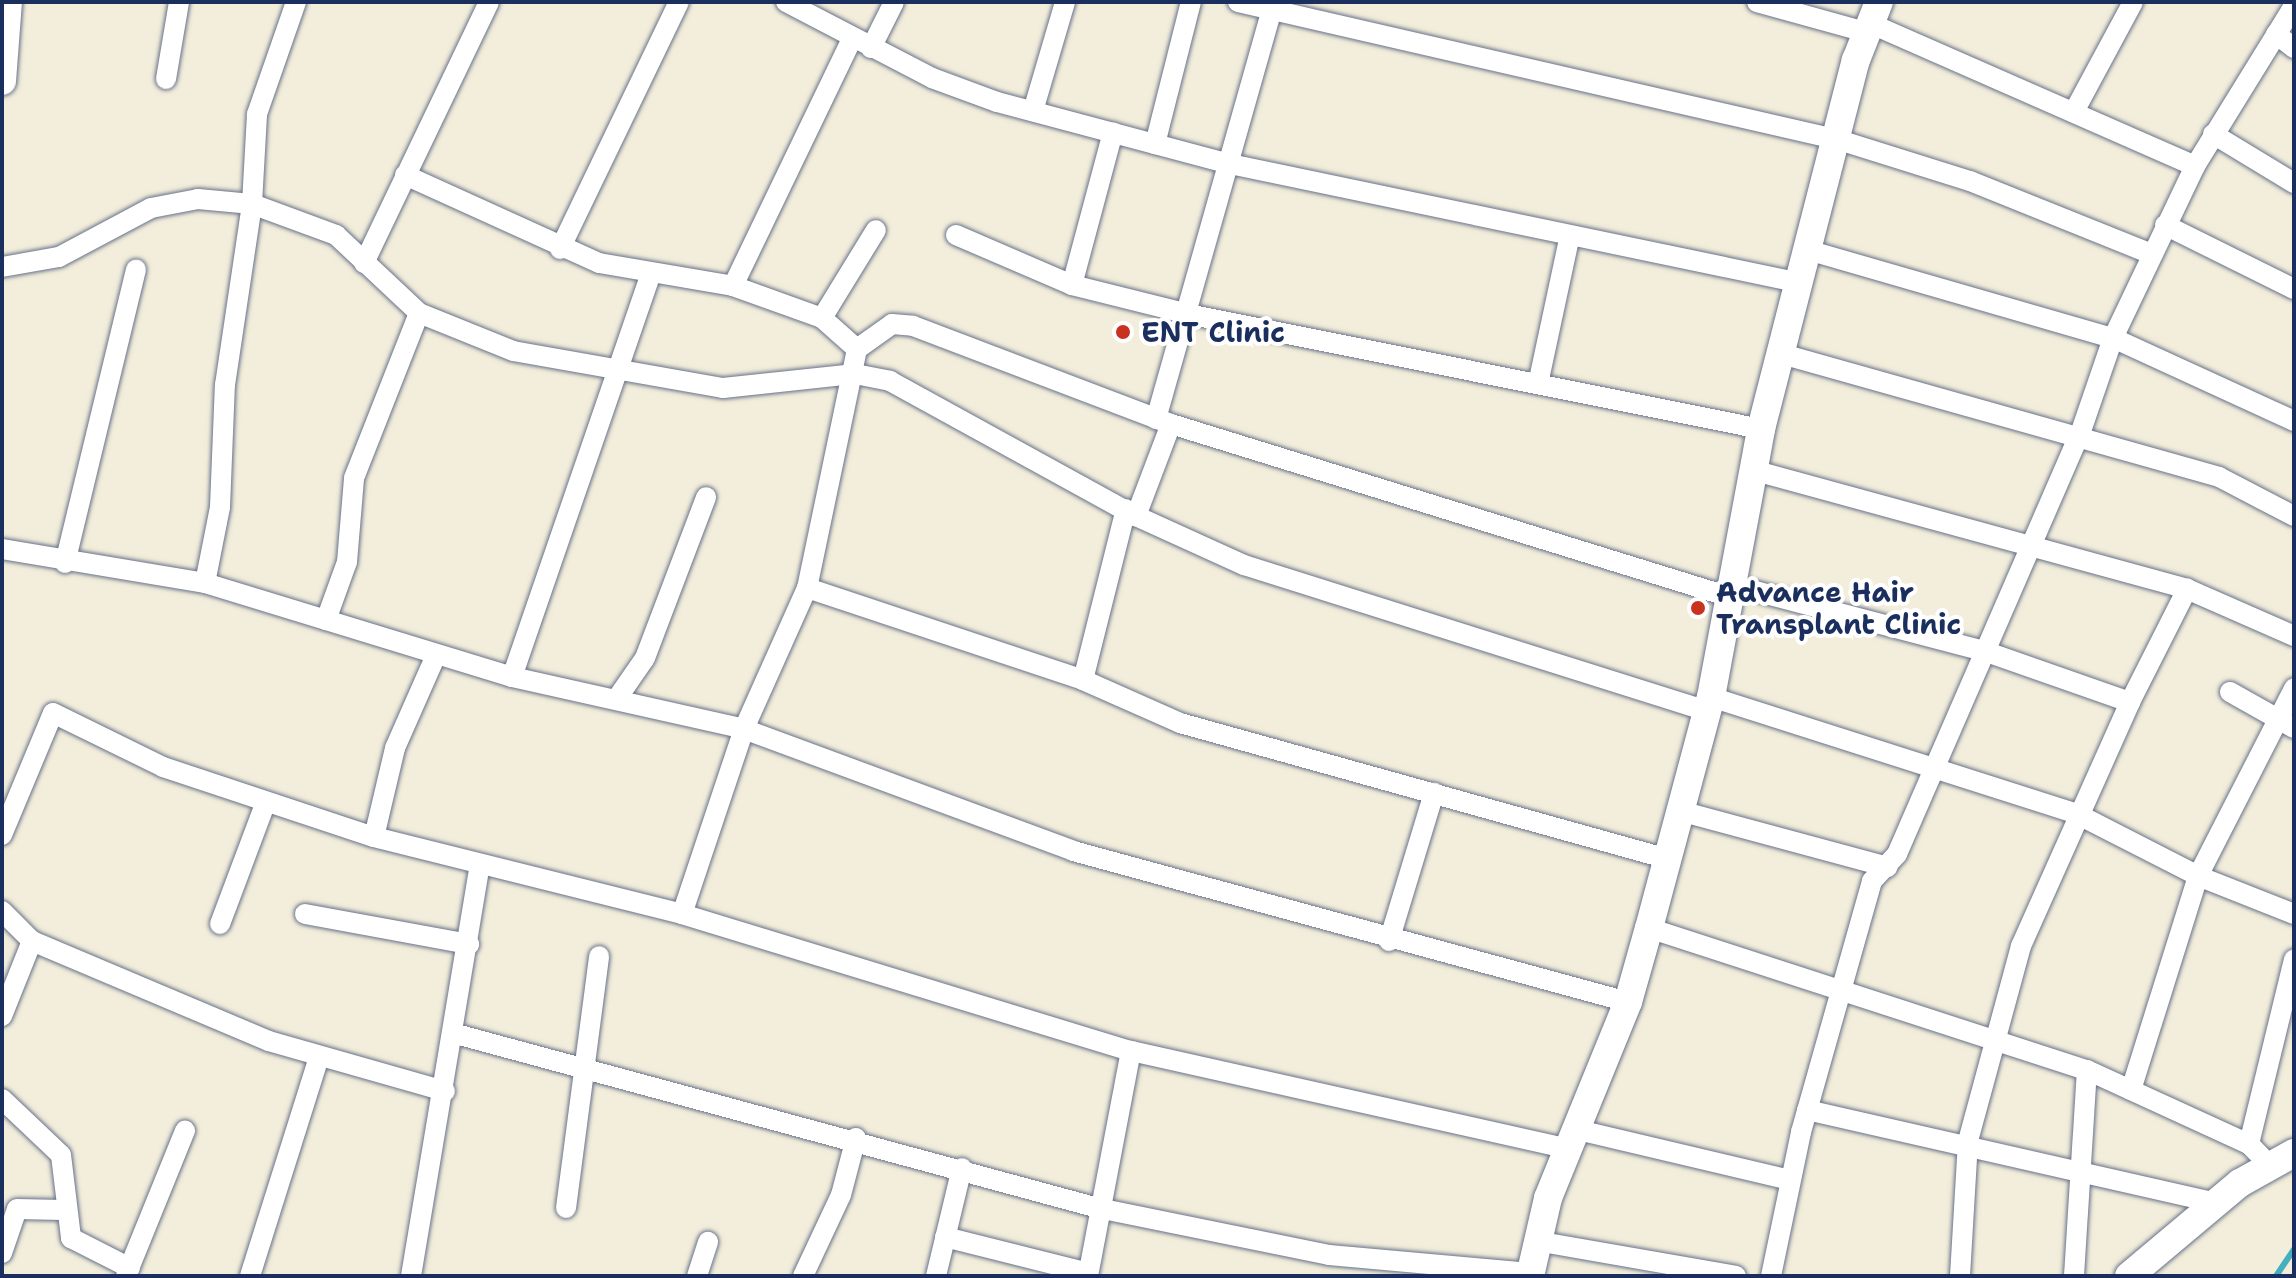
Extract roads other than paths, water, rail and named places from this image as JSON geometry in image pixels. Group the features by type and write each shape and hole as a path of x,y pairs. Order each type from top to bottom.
{"street":[{"path":"2,81 8,2"},
{"path":"166,79 179,2"},
{"path":"205,583 220,507 229,340 252,204 259,101 296,2"},
{"path":"364,263 489,2"},
{"path":"560,249 679,2"},
{"path":"786,2 861,43 965,91 1033,111 1230,164 1801,283"},
{"path":"733,286 861,43 894,2"},
{"path":"1033,111 1065,2"},
{"path":"1155,144 1191,2"},
{"path":"1238,2 1273,7 1839,140 1970,181 2152,254"},
{"path":"1757,2 1871,19 2076,108 2195,166"},
{"path":"2076,108 2133,2"},
{"path":"1771,1276 1807,1110 1872,881 1888,867 1937,764 2080,434 2113,338 2165,225 2213,134 2294,6"},
{"path":"1083,680 1131,512 1164,421 1188,314 1273,7"},
{"path":"456,1034 584,1071 856,1138 1098,1208 1329,1255 1530,1275 1536,1241 1570,1138 1628,1002 1668,859 1735,592 1761,429 1871,19"},
{"path":"2276,34 2294,48"},
{"path":"1072,285 1113,132"},
{"path":"2213,134 2294,183"},
{"path":"405,175 560,249 650,276 733,286 822,318 857,349"},
{"path":"2,267 59,257 162,205 252,204 336,235 419,313 526,354 723,388 855,374 890,381 1131,512 1244,565 1709,704 1937,764 2077,814 2198,876 2294,914"},
{"path":"2165,225 2294,289"},
{"path":"822,318 876,230"},
{"path":"956,235 1072,285 1188,314 1761,429"},
{"path":"1538,384 1570,235"},
{"path":"1811,251 2113,338 2294,421"},
{"path":"65,563 136,269"},
{"path":"512,677 622,369 650,276"},
{"path":"326,620 347,562 354,478 419,313"},
{"path":"682,914 744,729 807,588 855,374 857,349 892,324 913,326 1164,421 1735,592 1984,651 2130,702"},
{"path":"1782,354 2080,434 2230,480 2294,516"},
{"path":"1756,471 2035,542 2187,589 2294,636"},
{"path":"618,697 645,658 706,497"},
{"path":"2,549 65,563 205,583 512,677 618,697 744,729 1073,851 1389,941 1628,1002"},
{"path":"807,588 1083,680 1180,723 1668,859"},
{"path":"1960,1276 1967,1152 1993,1041 2036,901 2187,589"},
{"path":"374,837 395,748 436,655"},
{"path":"2131,1090 2198,876 2286,723 2294,688"},
{"path":"2230,692 2286,723"},
{"path":"2,835 53,713 163,767 265,804 480,865 682,914 1131,1051 1790,1180"},
{"path":"1389,941 1434,793"},
{"path":"220,924 265,804"},
{"path":"1680,811 1888,867"},
{"path":"411,1276 456,1034 480,865"},
{"path":"2,911 32,941 319,1057 445,1091"},
{"path":"305,914 469,944"},
{"path":"1649,928 1841,994 2087,1070 2282,1159"},
{"path":"2,1016 32,941"},
{"path":"566,1208 599,956"},
{"path":"2249,1144 2294,959"},
{"path":"945,1237 1088,1275 1098,1208 1131,1051"},
{"path":"250,1276 319,1057"},
{"path":"2074,1276 2087,1070"},
{"path":"2,1099 57,1146 63,1210 77,1244 128,1272 185,1131"},
{"path":"1807,1110 1967,1152 2217,1203"},
{"path":"803,1276 841,1195 856,1138"},
{"path":"2129,1276 2217,1203 2282,1159"},
{"path":"936,1276 962,1168"},
{"path":"2,1253 17,1209 63,1210"},
{"path":"1536,1241 1736,1276"},
{"path":"697,1276 708,1242"}],"waterway":[{"path":"2276,1276 2294,1249"}],"place":[{"name":"ENT Clinic","path":"1123,332"},
{"name":"Advance Hair Transplant Clinic","path":"1698,608"}]}
